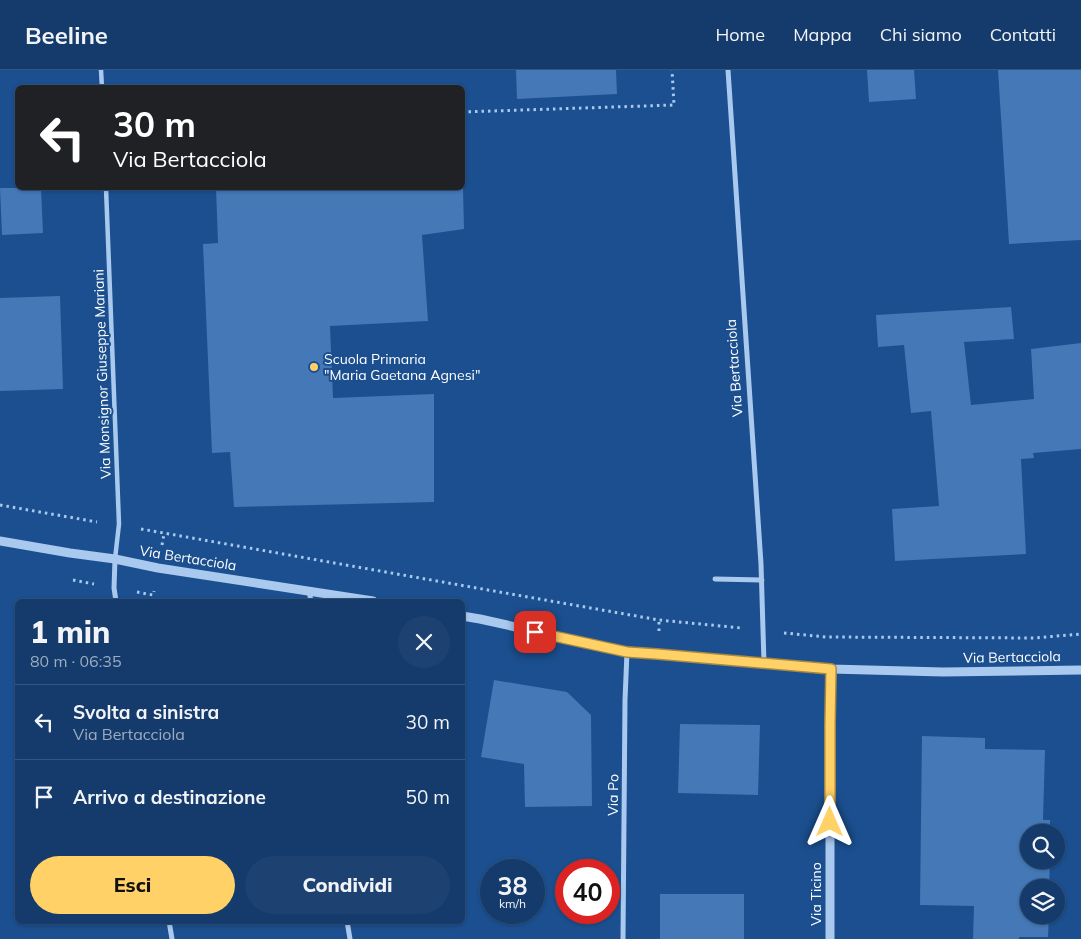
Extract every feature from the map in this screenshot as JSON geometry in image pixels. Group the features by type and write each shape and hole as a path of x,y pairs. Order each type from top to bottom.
{"street":[{"path":"101,70 102,85"},
{"name":"Via Bertacciola","path":"728,70 762,580 764,664"},
{"name":"Via Monsignor Giuseppe Mariani","path":"106,190 119,524 115,559"},
{"name":"Via Bertacciola","path":"0,540 158,568 360,599"},
{"path":"115,559 114,588 116,599"},
{"path":"715,579 762,580"},
{"path":"310,591 311,599"},
{"name":"Via Bertacciola","path":"465,616 627,652 764,664 831,669 943,672 1081,670"},
{"name":"Via Po","path":"623,939 627,652"},
{"name":"Via Ticino","path":"830,939 831,669"},
{"path":"170,924 172,939"},
{"path":"348,924 350,939"}],"path":[{"path":"465,112 674,105 672,70"},
{"path":"0,506 119,524 659,620 826,637 1034,638 1081,634"}],"building":[{"path":"516,70 616,70 617,94 517,99"},
{"path":"867,70 914,70 916,99 869,102"},
{"path":"998,70 1081,70 1081,240 1009,244"},
{"path":"0,188 41,190 43,233 2,235"},
{"name":"Scuola Primaria \"Maria Gaetana Agnesi\"","path":"216,190 463,190 464,229 422,235 428,321 330,326 333,398 434,394 434,502 234,507 230,452 212,453 203,244 218,243"},
{"path":"60,296 63,389 0,391 0,298"},
{"path":"1011,307 1014,339 964,342 971,405 1034,399 1031,349 1081,343 1081,449 1033,453 1034,458 1021,459 1026,554 895,561 892,509 939,506 931,411 911,413 904,345 878,347 876,315"},
{"path":"494,680 567,692 591,715 592,806 525,807 524,764 481,757"},
{"path":"680,724 760,725 758,795 678,793"},
{"path":"922,736 985,738 985,749 1045,750 1043,820 1050,820 1050,824 1020,824 1020,869 1050,869 1049,879 1020,879 1020,924 1049,924 1048,937 973,939 974,906 920,905"},
{"path":"660,894 744,894 744,939 660,939"}],"place":[{"name":"Scuola Primaria \"Maria Gaetana Agnesi\"","path":"314,367"}],"route":[{"path":"535,632 627,652 831,669 830,822"}]}
